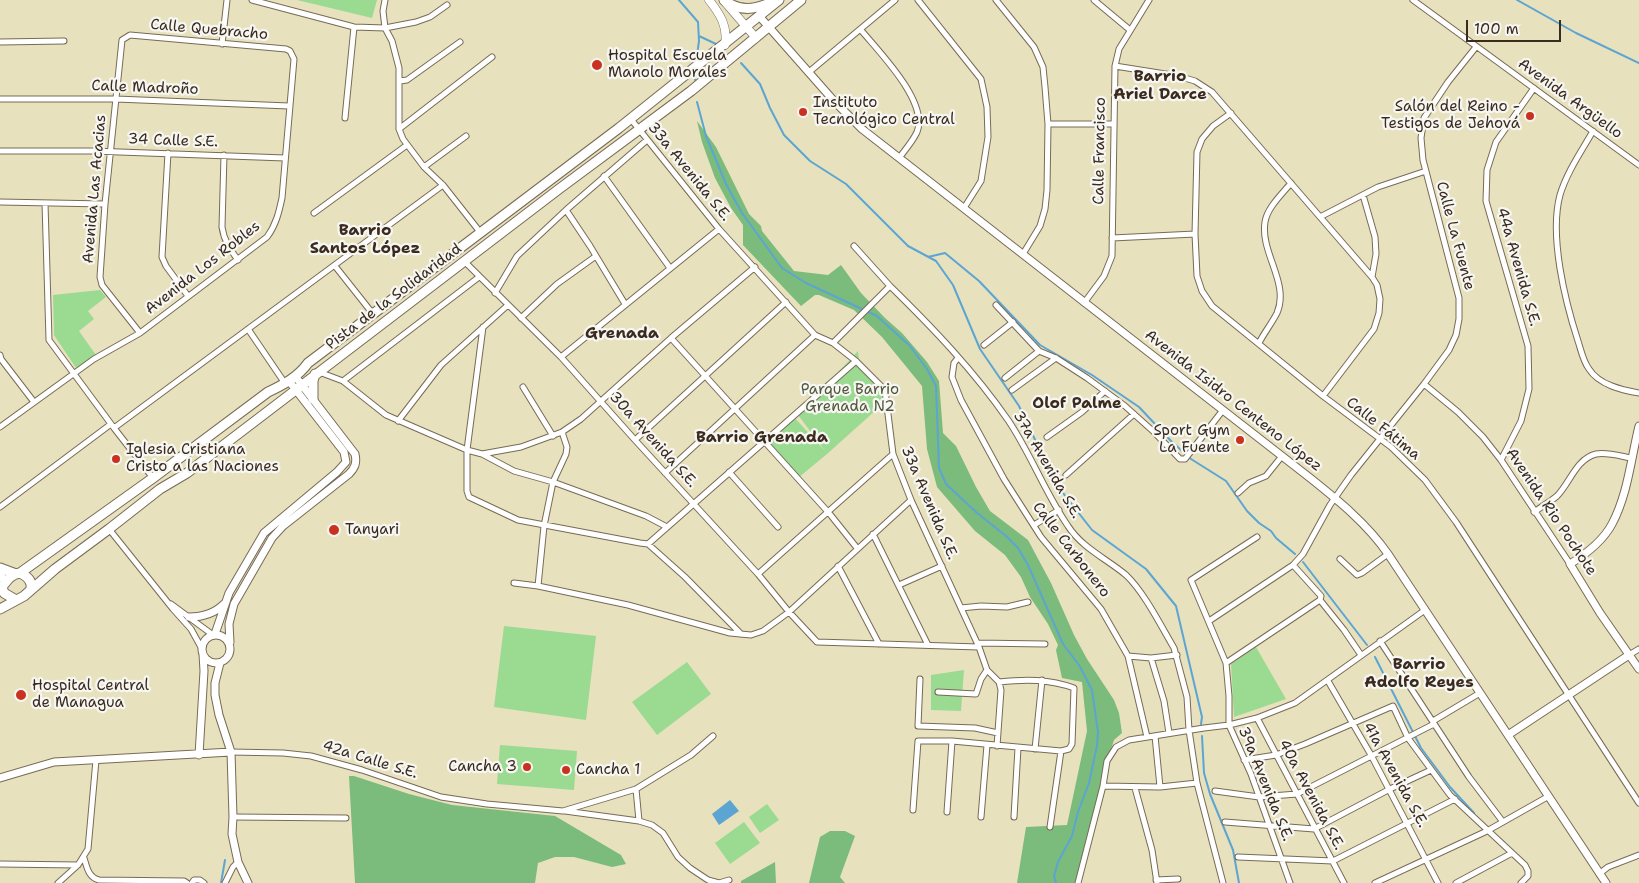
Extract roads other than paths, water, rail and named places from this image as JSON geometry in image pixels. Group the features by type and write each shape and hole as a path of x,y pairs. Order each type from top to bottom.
{"main road":[{"path":"709,0 724,23 726,32 725,45"},
{"path":"723,0 737,8 747,9 761,7 778,0"},
{"path":"723,0 756,38"},
{"name":"Pista de la Solidaridad","path":"2,587 154,478 373,314 725,45 778,0"},
{"name":"Pista de la Solidaridad","path":"0,609 24,596 31,588 160,489 187,472 639,130 801,0"},
{"path":"312,398 313,381 317,373"},
{"path":"0,568 26,576 30,581 31,588"},
{"path":"2,587 16,600"}],"street":[{"path":"222,44 227,0"},
{"path":"252,0 354,27 385,28 416,22 430,17 447,5"},
{"path":"385,0 383,11 385,28 392,41 400,81 399,129 407,145 424,167 443,185 480,232"},
{"path":"809,72 895,0"},
{"path":"918,0 981,79 987,107 988,137 981,181 964,208"},
{"path":"996,0 1034,47 1043,67 1048,124 1045,209 1040,226 1022,254"},
{"path":"1094,0 1130,30"},
{"name":"Calle Francisco","path":"1084,303 1104,276 1112,256 1115,66 1119,49 1149,0"},
{"name":"Avenida Argüello","path":"1412,0 1639,165"},
{"name":"Avenida Isidro Centeno López","path":"760,17 834,101 862,129 1336,498 1379,541 1606,883"},
{"path":"345,118 354,27"},
{"path":"861,30 906,86 918,109 917,131 899,158"},
{"name":"Calle Quebracho","path":"125,36 286,49 290,51"},
{"name":"Avenida Las Acacias","path":"125,36 122,40 110,152 100,277 102,285 140,333"},
{"path":"0,42 64,42"},
{"path":"400,81 407,80 460,42"},
{"name":"Calle La Fuente","path":"1293,566 1303,554 1330,505 1351,475 1424,384 1449,350 1456,335 1459,319 1459,298 1423,160 1421,138 1424,118 1448,82 1476,46"},
{"name":"Avenida Los Robles","path":"0,427 73,373 140,333 267,238 273,229 282,198 294,59 290,51"},
{"path":"399,129 492,57"},
{"path":"1115,66 1178,76 1195,81 1212,92 1372,277 1377,285 1380,299 1379,313 1374,329 1322,396"},
{"name":"44a Avenida S.E.","path":"1500,460 1521,422 1529,389 1528,346 1486,201 1486,170 1496,142 1534,88"},
{"name":"Calle Madroño","path":"0,99 116,99 289,106"},
{"name":"Calle Fátima","path":"1231,113 1213,126 1202,139 1197,152 1195,234 1197,276 1202,291 1212,306 1322,396 1381,439 1425,480 1456,522 1639,803"},
{"name":"33a Avenida S.E.","path":"630,118 719,229 815,335 833,343 856,361 884,390 893,454 911,500 978,645 987,670 1000,682"},
{"path":"1048,124 1113,124"},
{"path":"1593,131 1569,172 1560,196 1557,221 1558,252 1570,318 1589,370 1605,383 1620,389 1639,393"},
{"path":"424,167 466,136"},
{"path":"495,293 517,256 604,176 647,140"},
{"path":"314,213 407,145"},
{"name":"34 Calle S.E.","path":"0,152 168,153 285,158"},
{"path":"168,153 162,257 166,266 188,296"},
{"path":"224,155 223,236 238,260"},
{"path":"1320,217 1378,187 1426,171"},
{"path":"604,176 670,268"},
{"path":"1258,343 1278,312 1281,294 1267,245 1264,222 1269,211 1291,183"},
{"path":"0,507 335,266 443,185"},
{"path":"1363,195 1375,237 1376,254 1372,277"},
{"path":"0,202 105,204"},
{"path":"45,203 49,340 112,426 154,478"},
{"path":"566,210 625,304"},
{"path":"561,357 719,229"},
{"path":"1112,238 1195,234"},
{"name":"37a Avenida S.E.","path":"854,246 890,286 936,331 1009,421 1068,527 1083,544 1131,581 1174,648 1187,697 1189,730 1197,782 1224,883"},
{"path":"521,318 557,284 596,256"},
{"name":"30a Avenida S.E.","path":"464,262 561,357 758,574 817,642 879,644"},
{"path":"335,266 373,314"},
{"path":"482,454 521,447 562,432 581,419 600,400 755,267"},
{"path":"343,381 479,277"},
{"path":"833,343 890,286"},
{"path":"635,440 786,302"},
{"path":"996,305 1039,351 1056,358 1105,391 1134,414 1180,459 1185,459 1223,410"},
{"path":"398,421 436,370 508,306"},
{"path":"984,345 1013,322"},
{"path":"483,327 468,450 467,491 469,497 510,517 544,526 648,544 685,577 741,635"},
{"path":"248,329 288,378 312,398 354,454 356,460 355,466 349,474 283,526 272,538 234,604 229,624 231,652 220,663 215,683 215,695 219,715 231,752 232,834 238,862 248,883"},
{"path":"665,472 815,335"},
{"path":"671,338 764,440 857,548"},
{"path":"1005,378 1039,351"},
{"path":"0,355 1,359 34,402"},
{"name":"Calle Carbonero","path":"958,358 954,363 952,377 961,400 1004,479 1062,564 1074,575 1101,609 1128,656 1147,737"},
{"path":"1012,390 1056,358"},
{"path":"648,544 856,361"},
{"path":"317,373 343,381 386,415 398,421 482,454 514,471 554,482 646,516 666,527"},
{"name":"Avenida Rio Pochote","path":"1424,384 1483,437 1639,669"},
{"path":"199,754 204,672 202,651 205,640 214,634 225,604 246,562 264,533 337,472 346,462 344,452 299,387"},
{"path":"522,387 552,436"},
{"path":"1046,437 1082,412 1105,391"},
{"path":"1066,475 1134,414"},
{"path":"1570,564 1584,555 1599,541 1611,525 1619,507 1639,426"},
{"path":"538,586 544,526 554,482 566,454 567,447 562,432"},
{"path":"758,574 893,454"},
{"path":"1534,512 1556,497 1568,483 1582,460 1596,454 1631,458"},
{"path":"1238,492 1249,483 1266,476 1282,456"},
{"path":"729,472 778,527"},
{"path":"514,583 603,599 730,633 751,635 764,631 789,612 911,500"},
{"path":"1034,525 1059,510"},
{"path":"109,529 191,629 202,651 210,661 220,663"},
{"path":"872,534 928,645"},
{"name":"39a Avenida S.E.","path":"1257,537 1190,580 1226,663 1229,725 1259,797 1290,883"},
{"path":"1340,559 1357,575 1362,574 1388,554"},
{"path":"838,566 879,644 1046,644"},
{"path":"899,585 942,566"},
{"path":"1209,621 1293,566 1321,596 1320,600 1361,655"},
{"path":"1226,663 1320,600"},
{"path":"961,608 981,606 1007,608 1028,602"},
{"path":"169,603 214,634 224,636 230,642"},
{"path":"189,617 208,615 217,611 225,604"},
{"path":"1078,883 1108,758 1116,747 1129,740 1229,725 1257,718 1295,703 1426,610"},
{"path":"1380,641 1469,777 1500,815 1503,822"},
{"path":"1508,735 1639,649"},
{"path":"1128,656 1151,658 1177,656"},
{"path":"1151,658 1164,701 1170,733"},
{"path":"938,692 976,694 981,678 987,670"},
{"path":"920,679 918,726 975,728 998,733"},
{"path":"913,810 918,741 952,741 987,745 997,746 1018,748 1061,751 1069,748 1072,744 1074,688 1058,682 1042,680 1022,679 1000,682 1002,699 997,746"},
{"path":"1035,749 1042,680"},
{"name":"41a Avenida S.E.","path":"1328,681 1372,755 1438,883"},
{"path":"1215,791 1259,797 1297,794 1408,738 1480,693"},
{"path":"1244,760 1276,755 1393,706 1408,738 1455,799 1525,865 1528,876 1521,883"},
{"name":"40a Avenida S.E.","path":"1257,718 1344,883"},
{"name":"42a Calle S.E.","path":"0,778 54,762 231,752 283,753 311,756 346,765 441,797 487,804 563,811 636,789 691,755 713,736"},
{"path":"1155,736 1160,787"},
{"path":"947,812 952,741"},
{"path":"981,817 987,745"},
{"path":"1014,817 1018,748"},
{"path":"1050,827 1061,751"},
{"path":"58,883 78,865 88,849 96,760"},
{"path":"1225,822 1314,828 1431,770"},
{"path":"1102,786 1160,787 1197,782"},
{"path":"1135,788 1152,850 1156,881 1178,879"},
{"path":"636,789 639,821"},
{"path":"1375,883 1487,831 1549,796"},
{"path":"1238,857 1333,861 1455,799"},
{"path":"563,811 639,821 652,825 663,833 678,857 690,868 708,880 719,883 729,880"},
{"path":"233,817 346,818"},
{"path":"1456,883 1512,853"},
{"path":"1599,874 1608,868 1639,855"},
{"path":"84,858 89,874 98,880 184,881 187,883"},
{"path":"225,883 233,867 238,862"},
{"path":"0,864 78,865"},
{"path":"192,883 194,880 200,880 204,883"}],"water":[{"path":"730,800 739,811 719,825 712,814"}],"waterway":[{"path":"679,0 698,22 699,41 696,62"},
{"path":"1517,0 1576,33 1639,63"},
{"path":"699,36 716,44"},
{"path":"741,63 760,84 784,135 810,161 846,184 908,246 936,261 953,285 980,349 1019,406 1056,484 1092,530 1146,569 1176,606 1202,717 1201,724"},
{"path":"697,102 706,136 726,184 742,213 782,268 806,283 877,316 910,346 927,369 936,386 939,468 946,484 1018,548 1028,565 1063,644 1079,665 1092,690 1098,732 1097,746 1089,783 1078,812 1072,836 1058,862 1054,876 1056,883"},
{"path":"928,257 945,253 979,281 1040,345 1092,375 1139,407 1191,459 1226,481 1247,511 1295,554"},
{"path":"1303,562 1367,645"},
{"path":"1375,657 1421,748 1450,787 1474,813"},
{"path":"1202,736 1204,773 1210,794 1233,850 1239,883"},
{"path":"221,883 225,860"}],"place":[{"name":"Hospital Escuela Manolo Morales","path":"597,65"},
{"name":"Instituto Tecnológico Central","path":"803,112"},
{"name":"Salón del Reino - Testigos de Jehová","path":"1530,116"},
{"name":"Sport Gym La Fuente","path":"1240,440"},
{"name":"Iglesia Cristiana Cristo a las Naciones","path":"116,459"},
{"name":"Tanyari","path":"334,530"},
{"name":"Hospital Central de Managua","path":"21,695"},
{"name":"Cancha 3","path":"527,767"},
{"name":"Cancha 1","path":"566,770"}],"district":[{"name":"Barrio Ariel Darce","path":"1160,86"},
{"name":"Barrio Santos López","path":"365,240"},
{"name":"Grenada","path":"622,334"},
{"name":"Olof Palme","path":"1077,404"},
{"name":"Barrio Grenada","path":"762,438"},
{"name":"Barrio Adolfo Reyes","path":"1419,674"}],"park label":[{"name":"Parque Barrio Grenada N2","path":"850,398"}]}
